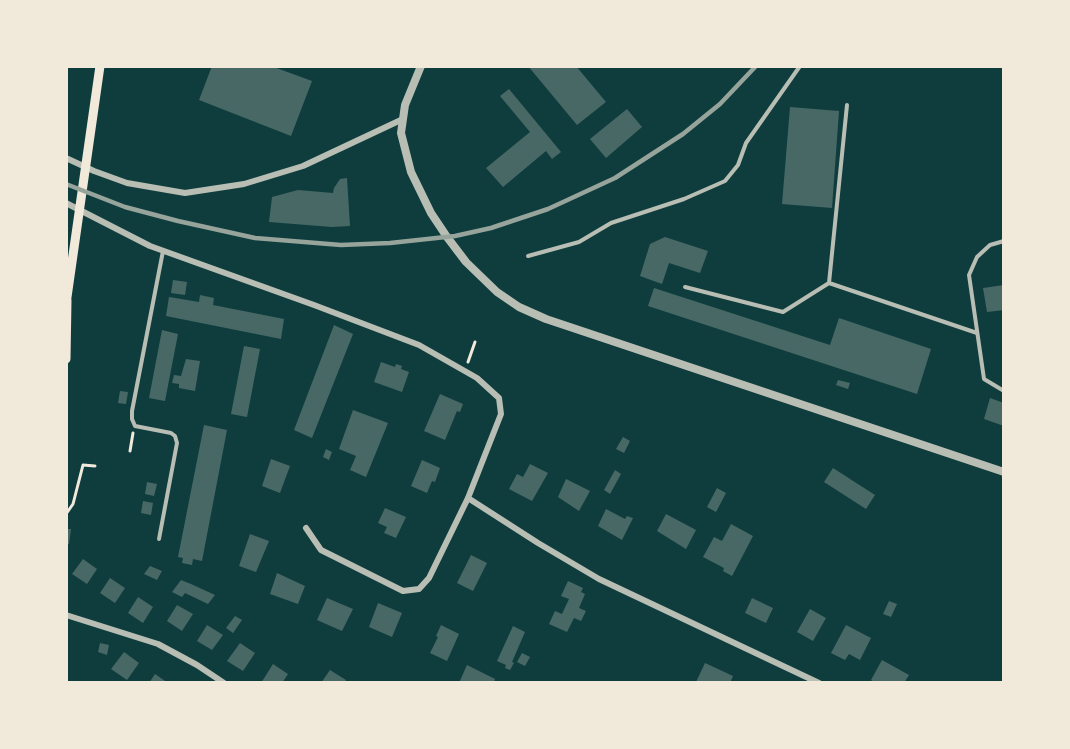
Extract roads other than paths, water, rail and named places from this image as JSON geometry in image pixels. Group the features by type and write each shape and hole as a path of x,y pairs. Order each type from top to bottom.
{"main road":[{"path":"66,360 67,302 100,66"}],"street":[{"path":"421,66 412,85 401,133 411,172 431,213 466,262 497,292 519,307 546,319 1004,472"},
{"path":"66,158 127,183 185,193 244,184 303,166 403,119"},
{"path":"66,203 163,251 419,345 477,378 499,398 501,414 468,498 429,578 418,589 403,591 321,550 306,528"},
{"path":"468,498 599,579 819,683"},
{"path":"66,615 158,644 224,683"}],"lane":[{"path":"528,256 579,242 611,223 684,199 725,181 738,165 746,143 800,66"},
{"path":"829,283 847,105"},
{"path":"1004,241 990,245 977,257 969,275 984,379 1004,391"},
{"path":"159,539 177,442 171,433 135,426 132,411 163,251"},
{"path":"685,287 783,312 829,283"},
{"path":"829,283 978,333"}],"railway":[{"path":"66,184 125,207 255,238 341,245 390,243 455,236 491,228 548,209 615,178 683,134 720,104 756,66"}]}
